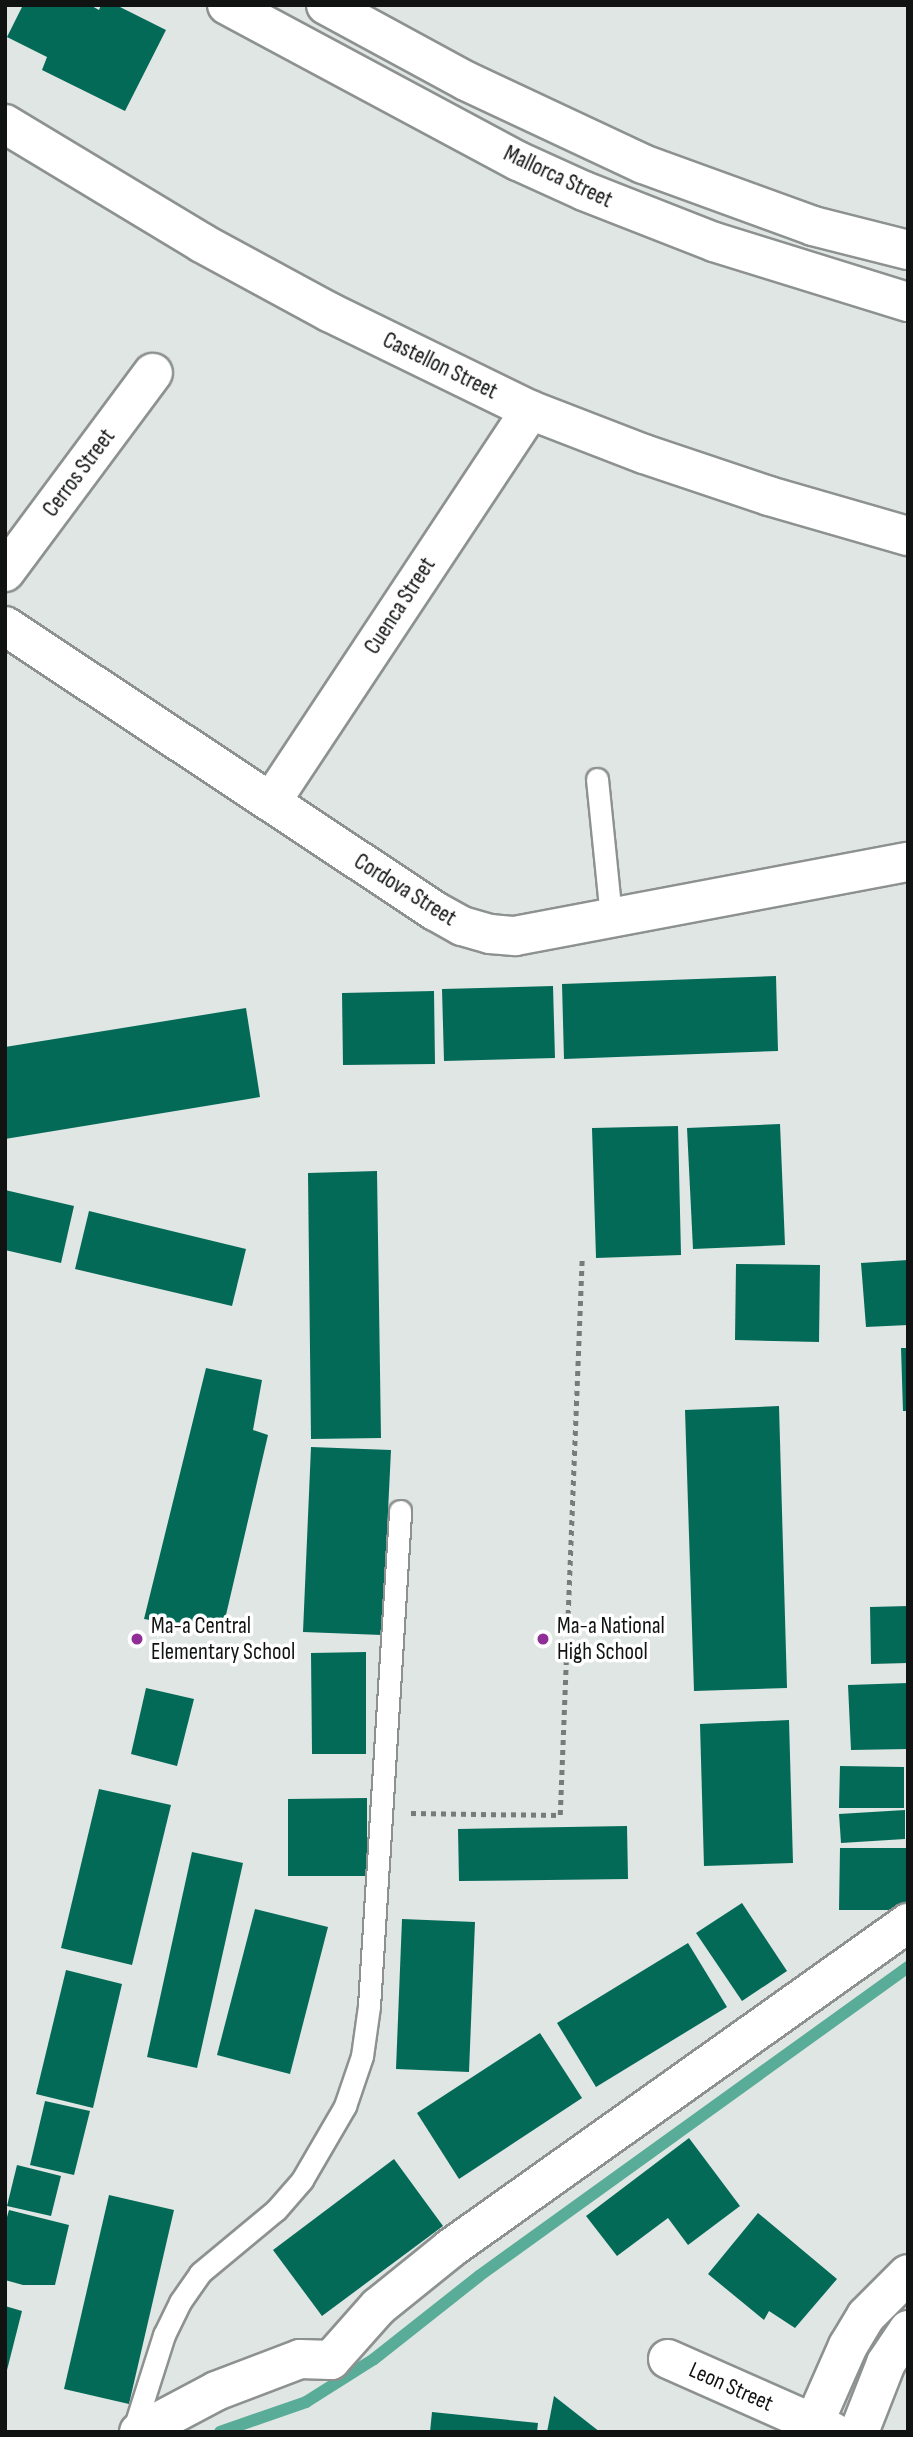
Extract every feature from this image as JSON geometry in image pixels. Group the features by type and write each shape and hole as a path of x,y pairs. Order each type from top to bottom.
{"street":[{"name":"Mallorca Street","path":"228,5 518,161 584,191 715,242 908,302"},
{"name":"Mallorca Street","path":"326,5 466,81 643,164 813,226 908,250"},
{"name":"Castellon Street","path":"5,124 213,250 329,312 530,410 644,454 908,537"},
{"name":"Cerros Street","path":"5,572 153,373"},
{"name":"Cuenca Street","path":"271,802 530,410"},
{"name":"Cordova Street","path":"5,626 435,911 462,926 490,934 515,936 908,862"},
{"path":"138,2432 206,2395 300,2359 331,2360 378,2307 451,2248 908,1923"},
{"path":"819,2429 848,2346 866,2316 908,2274"},
{"path":"859,2432 886,2363 908,2330"},
{"name":"Leon Street","path":"668,2359 819,2429"}],"lane":[{"path":"597,779 611,916"},
{"path":"133,2432 164,2335 180,2302 200,2273 276,2210 302,2180 345,2106 362,2056 369,2007 400,1511"}],"path":[{"path":"381,1812 559,1815 582,1257"}],"building":[{"path":"23,5 90,5 99,10 101,5 116,5 166,30 125,111 42,70 47,57 7,37"},
{"path":"776,976 778,1051 564,1059 562,984"},
{"path":"553,986 555,1058 444,1061 442,989"},
{"path":"434,991 435,1064 343,1065 342,993"},
{"path":"246,1008 260,1097 5,1139 5,1047"},
{"path":"780,1124 785,1245 693,1249 687,1128"},
{"path":"678,1126 681,1255 596,1258 592,1128"},
{"path":"377,1171 381,1438 311,1439 308,1173"},
{"path":"5,1190 74,1206 61,1263 5,1250"},
{"path":"89,1211 246,1249 232,1306 75,1269"},
{"path":"908,1260 908,1325 866,1327 861,1263"},
{"path":"736,1264 820,1265 819,1342 735,1340"},
{"path":"901,1348 908,1348 908,1411 903,1411"},
{"path":"206,1368 262,1380 253,1430 268,1435 222,1632 144,1619"},
{"path":"779,1406 787,1688 694,1691 685,1410"},
{"path":"311,1447 391,1450 382,1635 303,1632"},
{"path":"908,1606 908,1663 871,1664 870,1607"},
{"path":"366,1652 366,1754 312,1754 311,1653"},
{"path":"908,1683 908,1749 851,1750 848,1685"},
{"path":"146,1688 194,1699 177,1766 131,1754"},
{"path":"789,1720 793,1863 704,1866 700,1724"},
{"path":"840,1766 904,1767 904,1808 839,1808"},
{"path":"99,1789 171,1805 132,1965 61,1948"},
{"path":"367,1798 367,1876 288,1876 288,1799"},
{"path":"905,1810 905,1839 841,1843 839,1814"},
{"path":"627,1826 628,1879 459,1881 458,1829"},
{"path":"840,1848 908,1848 908,1910 839,1910"},
{"path":"192,1852 243,1863 197,2068 147,2057"},
{"path":"742,1903 787,1971 742,2001 696,1933"},
{"path":"255,1909 328,1927 290,2074 217,2055"},
{"path":"402,1919 475,1922 469,2072 396,2069"},
{"path":"688,1943 727,2007 596,2087 557,2023"},
{"path":"66,1970 122,1984 93,2108 36,2094"},
{"path":"540,2033 582,2098 459,2179 417,2113"},
{"path":"45,2101 90,2111 74,2175 30,2165"},
{"path":"689,2138 740,2206 688,2245 668,2218 617,2256 586,2216"},
{"path":"394,2159 443,2226 322,2316 273,2250"},
{"path":"17,2165 61,2176 51,2216 7,2206"},
{"path":"109,2195 174,2210 129,2404 64,2389"},
{"path":"9,2210 69,2225 55,2285 23,2285 5,2280 5,2224"},
{"path":"758,2213 837,2279 795,2328 769,2311 764,2320 708,2274"},
{"path":"5,2306 22,2311 6,2374 5,2374"},
{"path":"554,2396 600,2432 547,2432"},
{"path":"432,2412 538,2423 537,2432 430,2432"}],"waterway":[{"path":"220,2432 306,2402 374,2359 479,2276 908,1967"}],"place":[{"name":"Ma-a Central Elementary School","path":"137,1639"},
{"name":"Ma-a National High School","path":"543,1639"}]}
